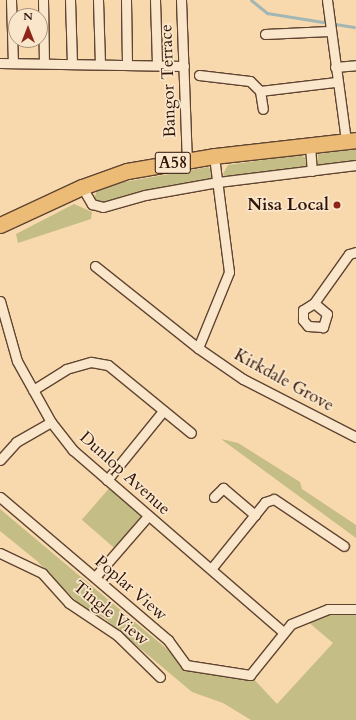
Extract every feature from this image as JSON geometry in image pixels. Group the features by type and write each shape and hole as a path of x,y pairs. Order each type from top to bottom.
{"main road":[{"name":"A58","path":"0,225 82,187 127,172 214,156 351,140"}],"street":[{"path":"11,0 13,63"},
{"path":"43,0 44,63"},
{"path":"70,0 72,63"},
{"path":"98,0 100,62"},
{"path":"126,0 128,63"},
{"path":"155,0 157,64"},
{"name":"Bangor Terrace","path":"181,0 187,161"},
{"path":"327,2 329,31 336,82 351,140"},
{"path":"265,34 329,31"},
{"path":"0,64 100,62 184,66"},
{"path":"335,67 356,65"},
{"path":"199,75 250,81 260,91 263,109"},
{"path":"260,91 336,82"},
{"path":"310,145 312,170"},
{"path":"198,348 229,272 214,156"},
{"path":"82,187 92,204 103,207 145,195 218,182 356,165"},
{"path":"314,303 349,254 356,252"},
{"name":"Kirkdale Grove","path":"95,266 198,348 243,379 356,437"},
{"name":"Dunlop Avenue","path":"0,301 10,348 51,422 73,450 283,632"},
{"path":"0,348 10,348"},
{"path":"33,390 66,369 91,362 108,365 191,433"},
{"path":"107,480 163,411"},
{"path":"0,460 16,442 51,422"},
{"path":"214,497 225,486 255,515"},
{"name":"Poplar View","path":"0,497 168,640 186,665 250,675 283,632"},
{"path":"211,569 265,502 274,499 344,546"},
{"path":"95,577 148,516"},
{"name":"Tingle View","path":"0,553 42,573 69,603 117,635 160,677"},
{"path":"283,632 316,612 356,609"}],"shaded area":[{"path":"356,149 356,162 320,166 317,162 318,154"},
{"path":"299,155 306,158 306,168 225,177 223,174 228,165"},
{"path":"208,167 213,172 213,179 102,203 94,199 97,190 119,183"},
{"path":"74,204 92,212 91,219 18,243 16,234"},
{"path":"221,439 238,443 300,482 302,489 356,525 356,538"},
{"path":"112,485 148,516 118,551 82,520"},
{"path":"0,509 186,665 250,675 277,704 333,643 307,621 330,615 356,615 356,720 251,720 223,703 192,692 104,618 81,606 37,561 0,531"}],"waterway":[{"path":"251,0 267,13 354,27"}],"place":[{"name":"Nisa Local","path":"337,205"}]}
